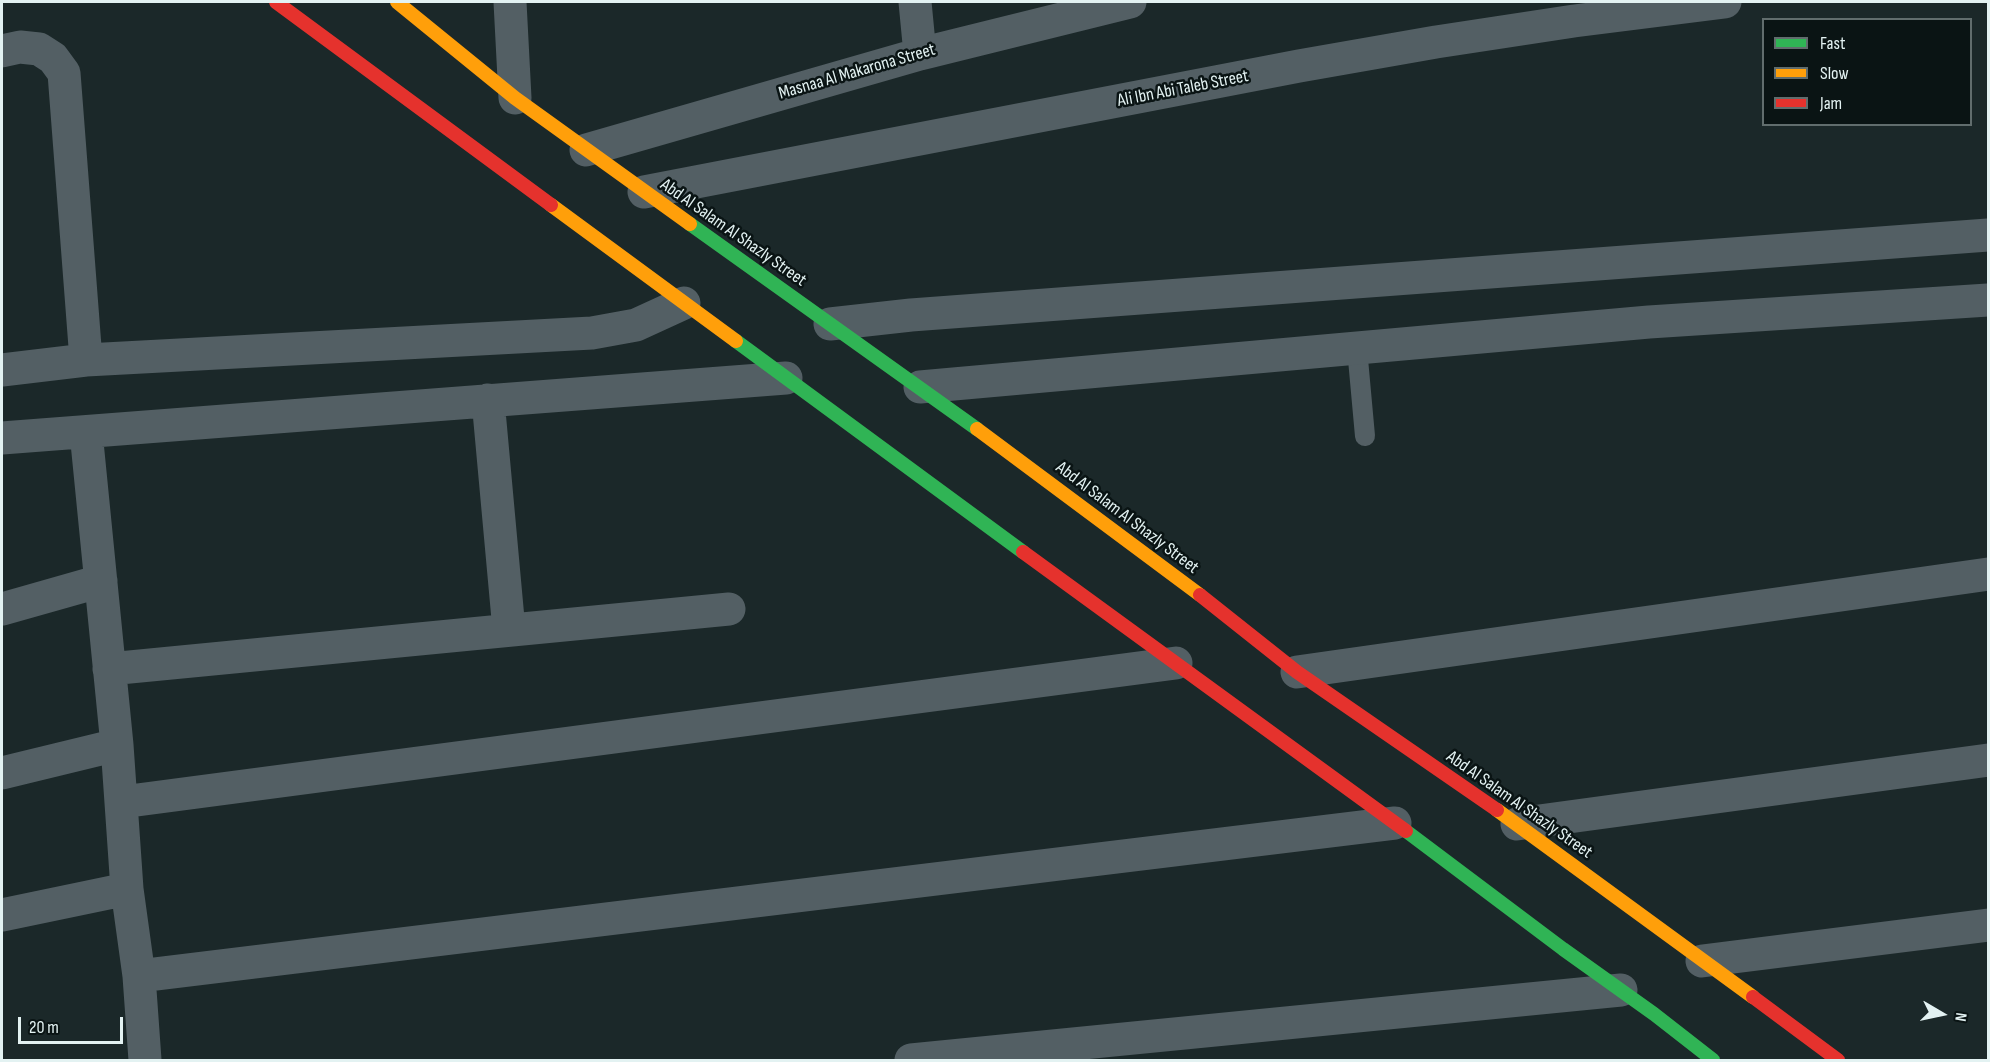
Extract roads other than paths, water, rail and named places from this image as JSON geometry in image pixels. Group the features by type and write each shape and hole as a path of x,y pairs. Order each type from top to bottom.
{"main road":[{"path":"276,2 1395,823 1713,1060"},
{"name":"Abd Al Salam Al Shazly Street","path":"397,2 515,98 920,387 1173,575 1297,672 1517,824 1838,1060"}],"street":[{"path":"510,2 515,98"},
{"path":"915,2 920,54"},
{"name":"Masnaa Al Makarona Street","path":"586,150 920,54 1046,11 1130,2"},
{"name":"Ali Ibn Abi Taleb Street","path":"644,192 1299,66 1574,21 1725,2"},
{"path":"2,51 20,47 39,50 53,58 64,73 86,360"},
{"path":"830,324 911,315 1989,235"},
{"path":"920,387 1649,322 1989,300"},
{"path":"2,370 86,360 592,333 636,325 684,303"},
{"path":"2,438 786,378"},
{"path":"488,400 509,630"},
{"path":"86,432 117,745 127,889 139,976 145,1060"},
{"path":"1297,672 1989,574"},
{"path":"2,609 100,581"},
{"path":"109,669 729,609"},
{"path":"122,802 1176,663"},
{"path":"2,772 117,745"},
{"path":"1517,824 1989,760"},
{"path":"139,976 1395,823"},
{"path":"2,915 127,889"},
{"path":"1702,961 1989,925"},
{"path":"911,1060 1621,990"}],"lane":[{"path":"1358,348 1365,436"}]}
